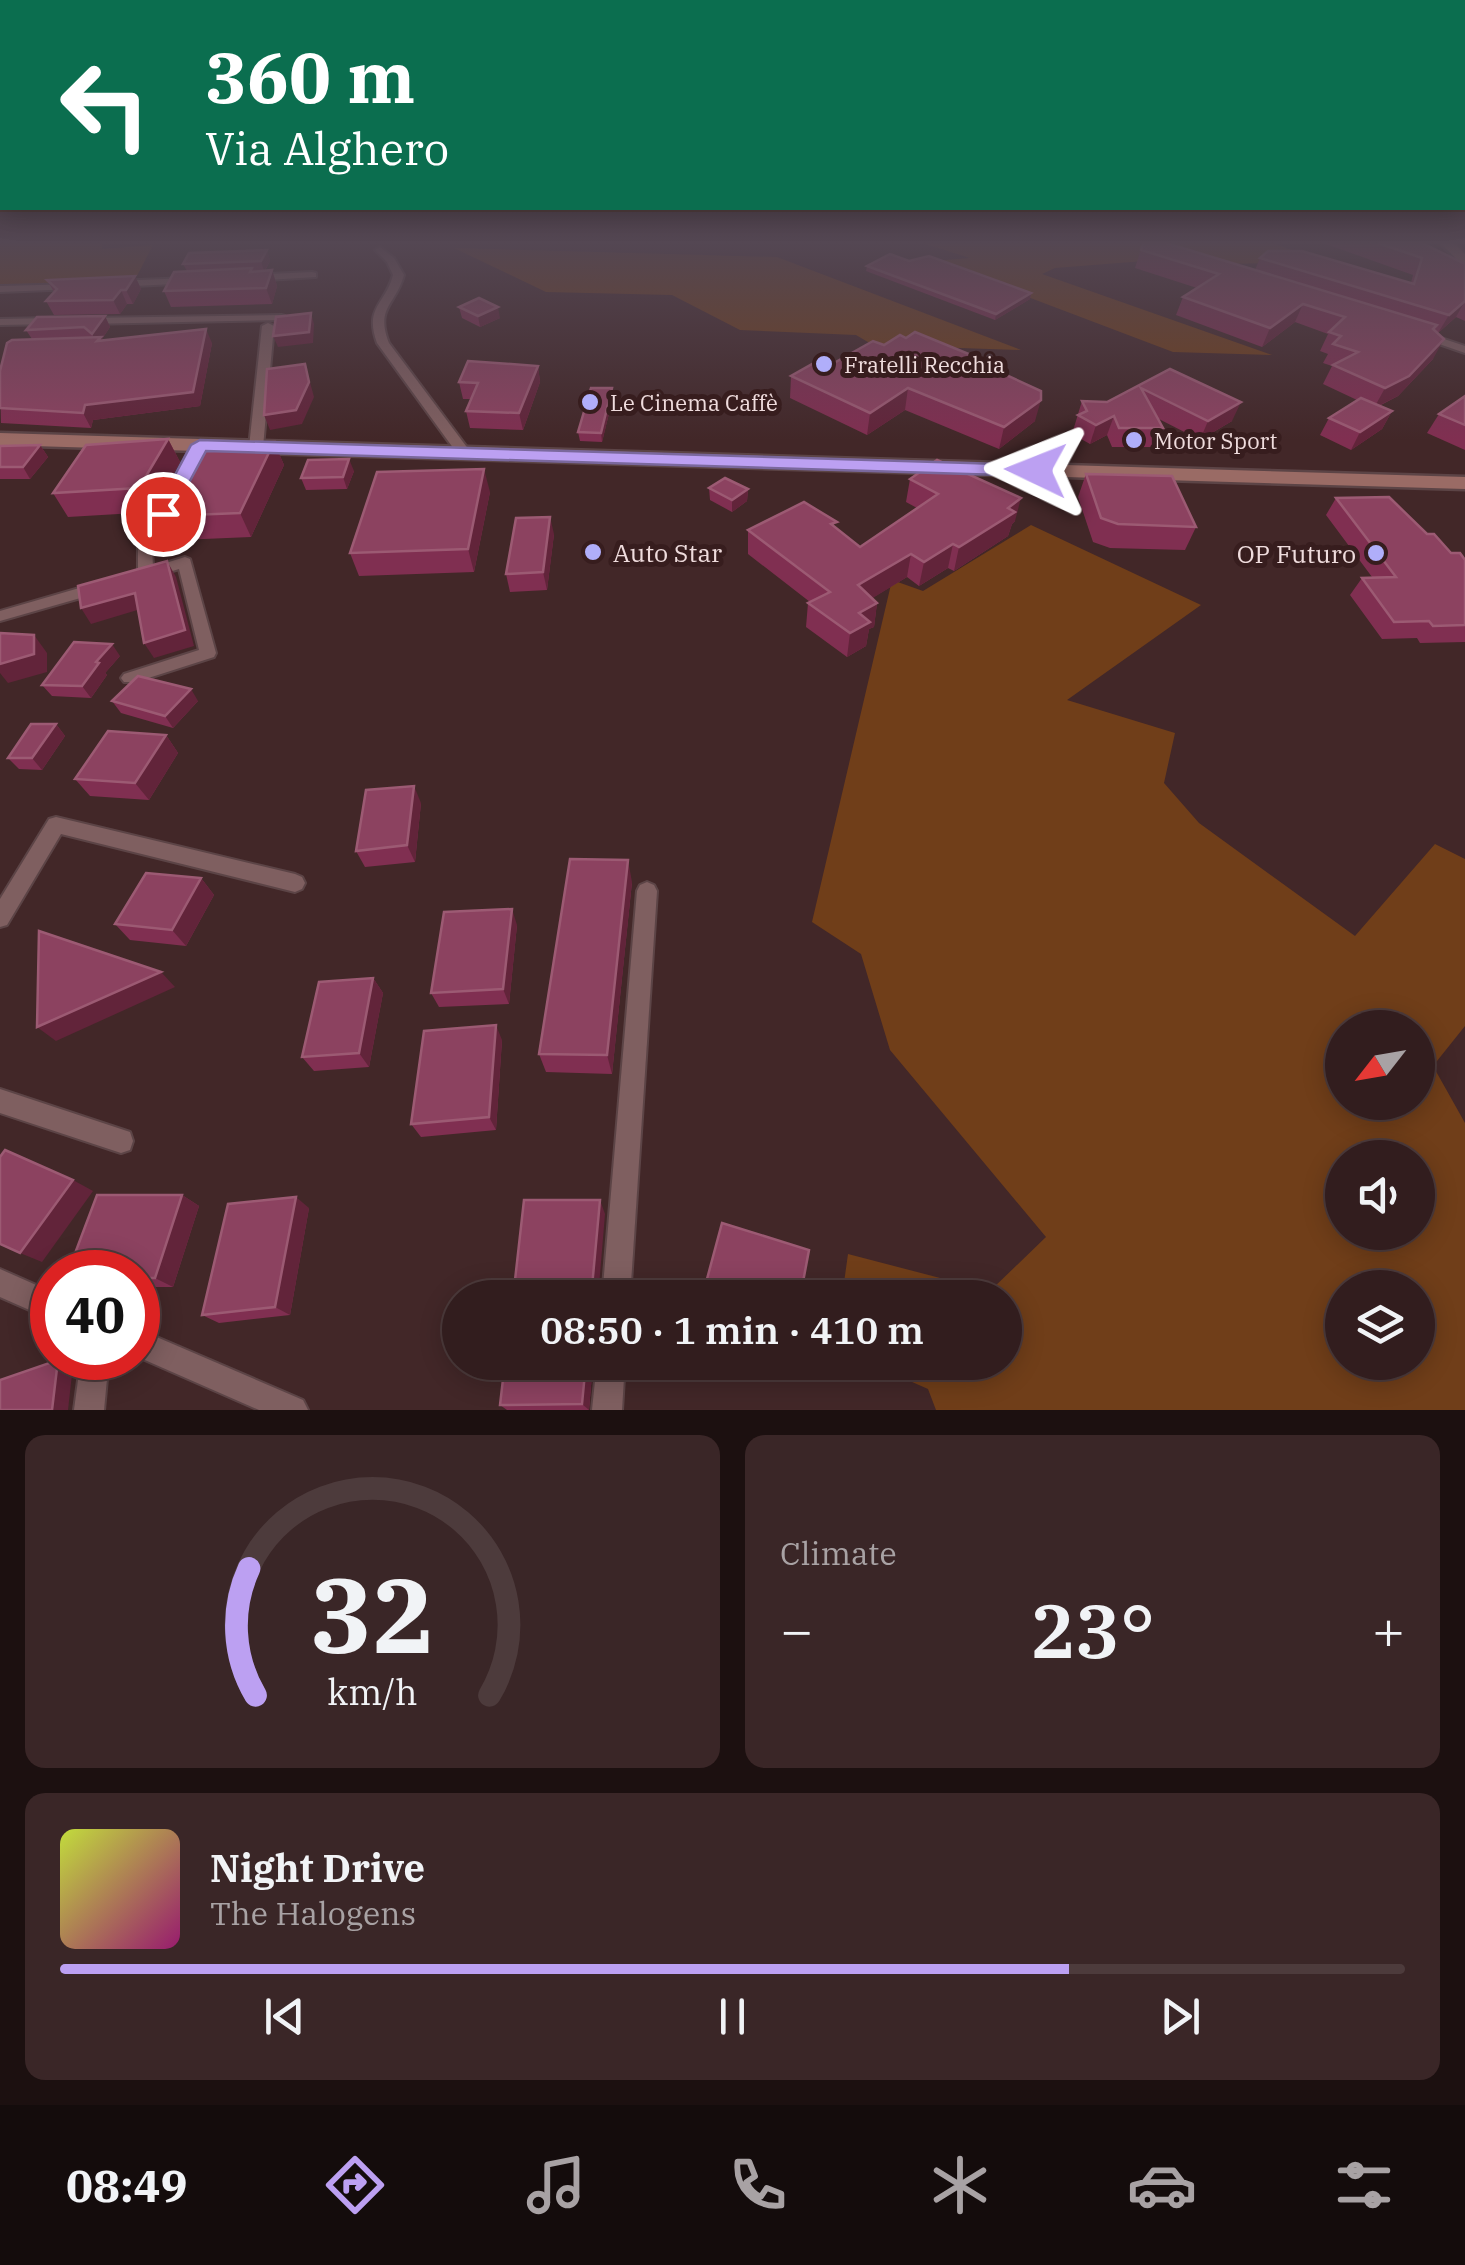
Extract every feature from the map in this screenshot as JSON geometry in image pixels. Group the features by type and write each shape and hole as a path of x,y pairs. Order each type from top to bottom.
{"street":[{"path":"380,309 377,326 382,343 464,454"},
{"path":"0,322 281,318"},
{"path":"256,447 268,326"},
{"path":"1414,332 1465,350"},
{"path":"0,439 1465,484"},
{"path":"146,574 145,548 200,445"},
{"path":"0,616 185,562 208,653 130,678"},
{"path":"0,918 56,825 295,883"},
{"path":"617,1280 646,892"},
{"path":"0,1100 120,1141"},
{"path":"0,1283 30,1296"},
{"path":"160,1353 293,1410"},
{"path":"89,1410 92,1380"},
{"path":"607,1410 610,1380"}],"shaded area":[{"path":"699,309 913,309 1021,350 873,345 856,335 740,330"},
{"path":"1059,309 1141,309 1272,355 1173,352"},
{"path":"1031,525 1201,605 1067,700 1175,733 1164,783 1199,823 1355,936 1435,844 1465,859 1465,1026 1435,1064 1435,1010 1325,1010 1325,1120 1435,1120 1435,1070 1465,1123 1465,1410 936,1410 928,1389 908,1380 1022,1380 1022,1280 1001,1280 1046,1237 890,1050 861,954 812,922 892,580 923,591"},
{"path":"848,1254 948,1280 844,1280"}],"building":[{"path":"463,309 494,309 478,316"},
{"path":"1216,309 1296,309 1270,328"},
{"path":"1319,309 1383,309 1437,325 1433,329 1444,339 1409,376 1385,388 1333,365 1358,352 1333,344 1341,336 1329,332 1345,317"},
{"path":"1428,309 1456,309 1449,315"},
{"path":"311,313 309,332 273,336 276,317"},
{"path":"105,316 92,334 84,327 26,330 37,317"},
{"path":"206,329 193,392 85,405 83,413 0,408 0,371 7,343 12,340 101,337 97,341"},
{"path":"915,332 986,361 982,364 1041,391 1041,400 1004,427 908,388 870,413 791,376 814,363 825,368 873,341 884,345 900,335 906,338"},
{"path":"468,361 538,366 519,413 466,411 478,383 459,382"},
{"path":"305,364 309,382 296,410 264,415 267,369"},
{"path":"1170,369 1241,402 1208,421 1141,388 1163,428 1119,428 1114,416 1096,425 1078,415 1087,411 1082,401 1107,402"},
{"path":"591,388 612,388 601,433 578,432"},
{"path":"1465,396 1465,425 1439,414"},
{"path":"1361,398 1392,411 1360,432 1329,418"},
{"path":"168,439 139,488 53,493 86,445"},
{"path":"274,442 240,513 167,516 207,444"},
{"path":"40,445 23,467 0,467 0,446"},
{"path":"349,459 343,477 301,478 308,460"},
{"path":"937,460 1021,498 1008,508 1015,512 959,547 953,544 924,562 911,554 858,585 877,603 859,613 870,622 850,633 808,603 830,592 748,530 804,502 837,522 831,524 860,547 938,494 910,479"},
{"path":"484,469 468,549 350,553 377,472"},
{"path":"1086,474 1172,476 1196,527 1118,524 1101,518"},
{"path":"725,478 748,489 732,500 709,488"},
{"path":"1389,497 1427,534 1434,534 1451,553 1460,553 1465,560 1465,625 1394,622 1362,578 1396,577 1336,498"},
{"path":"550,517 543,572 506,574 516,518"},
{"path":"167,561 185,630 144,643 135,593 81,608 78,586"},
{"path":"0,633 34,635 34,654 0,664"},
{"path":"74,642 112,644 82,686 42,685"},
{"path":"138,676 191,689 165,716 112,701"},
{"path":"31,724 56,724 32,758 8,758"},
{"path":"108,731 166,735 135,783 75,779"},
{"path":"414,786 407,845 356,851 366,790"},
{"path":"570,859 628,860 607,1055 539,1054"},
{"path":"146,873 201,878 172,930 115,924"},
{"path":"512,909 503,989 431,993 444,912"},
{"path":"39,931 161,972 37,1027"},
{"path":"373,978 359,1053 302,1057 319,982"},
{"path":"496,1025 489,1117 411,1124 424,1031"},
{"path":"5,1150 73,1180 20,1253 0,1244 0,1157"},
{"path":"97,1195 182,1195 160,1263 160,1250 76,1250"},
{"path":"296,1197 275,1307 202,1315 228,1204"},
{"path":"524,1200 600,1200 593,1280 515,1280"},
{"path":"722,1223 809,1250 803,1280 707,1280"},
{"path":"30,1370 30,1380 56,1380 52,1410 0,1410 0,1380"},
{"path":"503,1380 584,1380 582,1404 500,1405"}],"place":[{"name":"Fratelli Recchia","path":"824,364"},
{"name":"Le Cinema Caffè","path":"590,402"},
{"name":"Motor Sport","path":"1134,440"},
{"name":"Auto Star","path":"593,552"},
{"name":"OP Futuro","path":"1376,553"}],"route":[{"path":"163,514 200,445 1036,470"}]}
